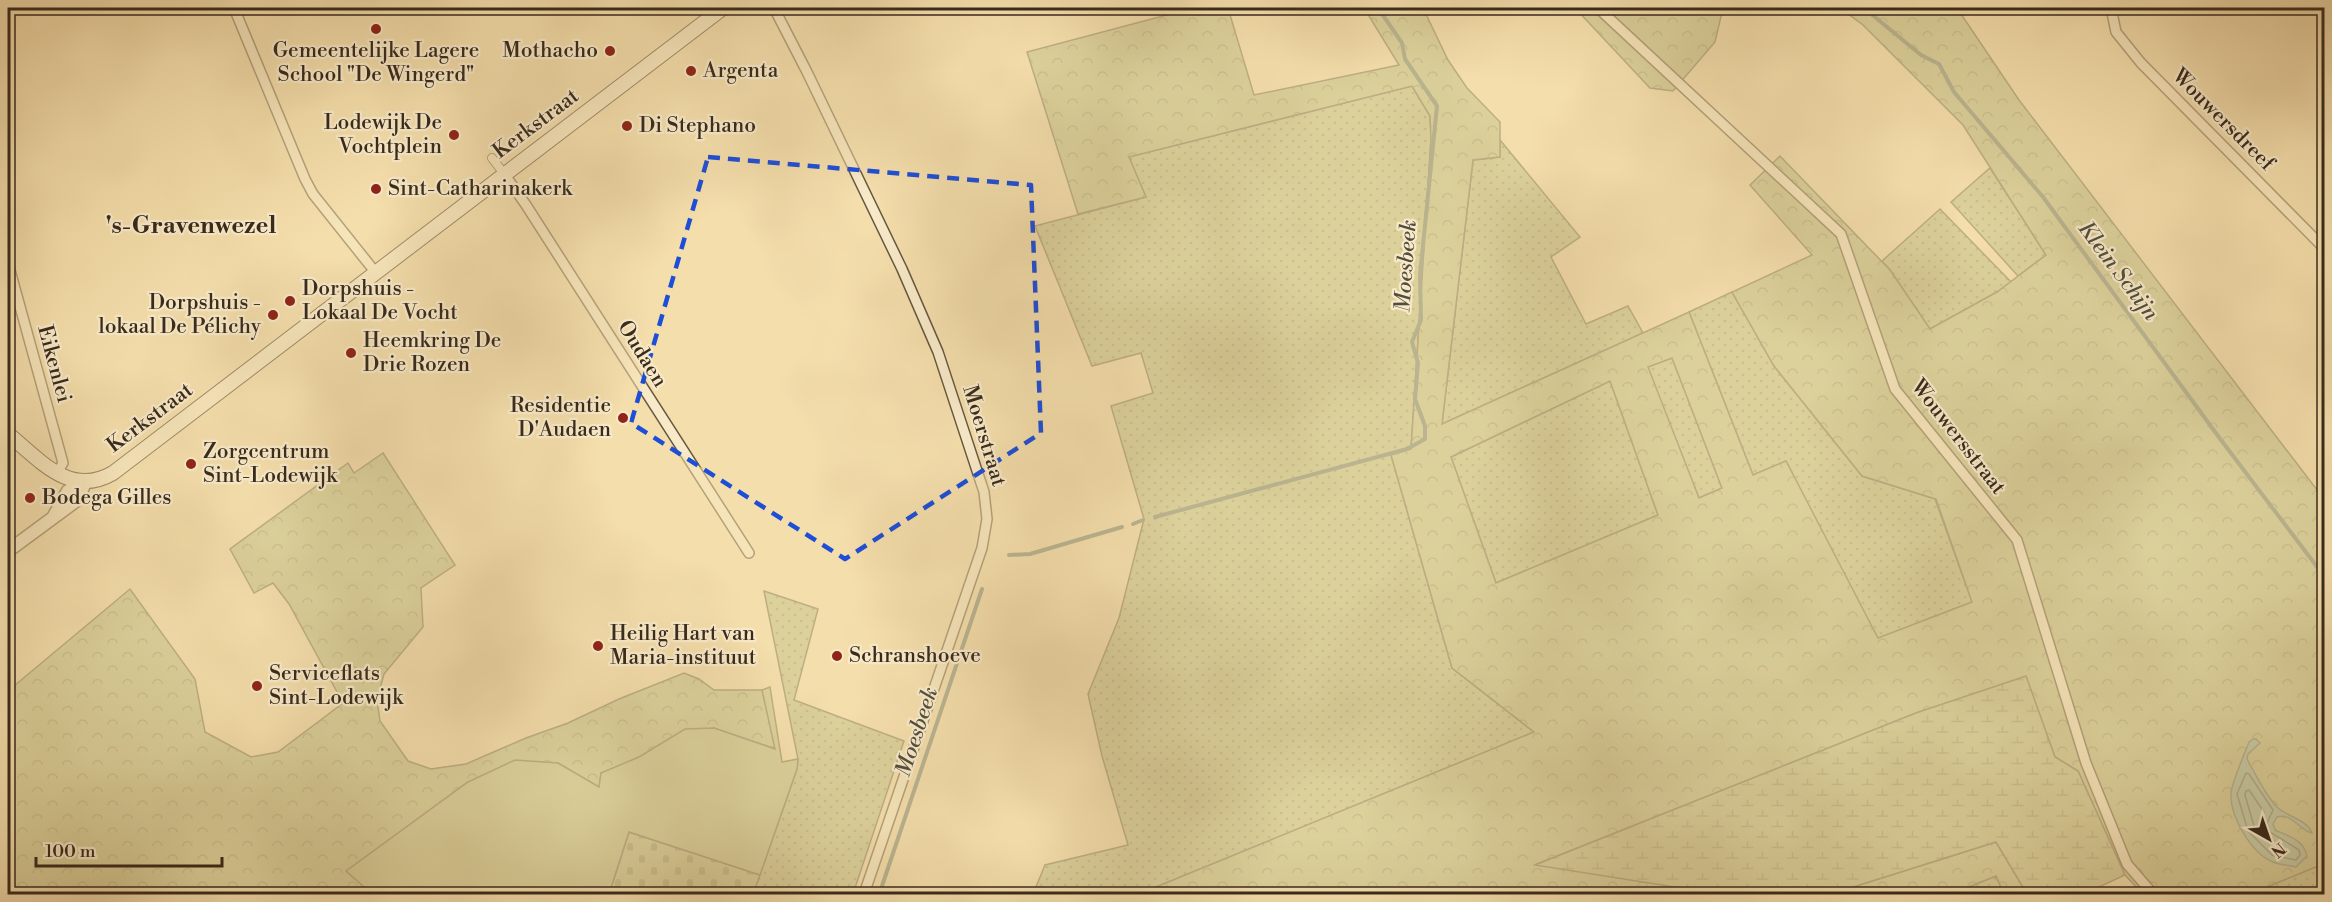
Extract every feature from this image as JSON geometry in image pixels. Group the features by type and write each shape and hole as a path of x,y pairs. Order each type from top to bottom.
{"main road":[{"name":"Kerkstraat","path":"85,483 102,479 113,473 723,8"},
{"path":"8,434 60,468 72,481 85,483"}],"street":[{"path":"234,8 313,194 376,273"},
{"name":"Moerstraat","path":"774,8 902,269 938,352 984,492 987,519 982,548 864,894"},
{"name":"Wouwersstraat","path":"1598,8 1841,234 1895,389 2017,540 2086,763 2127,864 2153,894"},
{"name":"Wouwersdreef","path":"2111,8 2116,32 2141,63 2325,248"},
{"path":"492,158 505,175"},
{"name":"Oudaen","path":"505,175 749,552"},
{"name":"Eikenlei","path":"8,263 60,468"},
{"path":"8,551 51,521 68,490 85,483"}],"highlighted area":[{"path":"708,157 1031,185 1041,433 845,559 631,423"}],"green space":[{"path":"1193,8 1228,8 1254,95 1399,65 1364,8 1423,8 1448,60 1467,88 1500,122 1500,157 1473,160 1442,424 1689,312 1753,475 1786,461 1878,638 1972,602 1936,499 1862,476 1774,366 1732,292 1812,255 1750,185 1780,156 1890,270 1930,329 1997,292 2046,255 1963,125 1863,25 1840,8 1957,8 2019,100 2324,499 2323,864 2267,887 2268,894 2143,894 2125,875 2078,771 2055,757 2026,677 1916,713 1537,864 1719,894 1139,894 1534,732 1452,668 1391,455 1411,449 1431,139 1430,116 1412,86 1129,157 1146,197 1078,214 1027,52","holes":["1672,358 1722,488 1699,498 1648,367","1610,381 1658,515 1496,583 1451,457"]},
{"path":"1575,8 1723,8 1715,42 1673,91 1650,88"},
{"path":"1412,86 1430,116 1431,139 1411,449 1391,455 1452,668 1534,732 1139,894 1033,894 1045,865 1128,845 1102,756 1088,694 1119,618 1144,519 1111,406 1153,393 1141,353 1092,366 1035,226 1146,197 1128,157"},
{"path":"1500,140 1580,237 1551,257 1586,324 1628,306 1643,333 1442,424 1473,160 1500,157"},
{"path":"1990,168 2046,255 2018,276 1951,202"},
{"path":"1940,209 2011,282 1930,329 1882,261"},
{"path":"1732,292 1774,366 1862,476 1935,499 1972,602 1877,639 1786,461 1753,475 1689,312"},
{"path":"1672,358 1722,488 1699,498 1647,367"},
{"path":"1610,381 1658,515 1496,583 1451,457"},
{"path":"383,453 455,565 421,588 423,627 384,674 377,700 380,721 408,761 431,769 466,764 684,673 699,679 714,690 762,690 776,749 714,728 601,773 599,787 558,763 468,782 347,871 372,894 8,894 8,691 130,589 195,679 205,732 251,757 278,752 343,703 289,604 273,583 254,593 230,549 348,463 354,473"},
{"path":"764,591 818,609 794,700 904,741 853,894 753,894 797,769 798,759"},
{"path":"2026,676 2055,757 2078,771 2125,875 2084,894 2027,894 1996,842 1831,894 1719,894 1535,865 1916,713"},
{"path":"770,687 782,762 798,759 797,769 760,875 629,832 609,894 372,894 346,871 468,782 515,760 558,763 599,787 601,773 639,757 685,729 714,728 775,749 762,690"},
{"path":"629,832 760,875 753,894 609,894"},
{"path":"2324,836 2324,894 2268,894 2266,887 2323,864"},
{"path":"1996,842 2027,894 2004,894 1996,876 1951,894 1831,894"},
{"path":"1996,876 2004,894 1951,894"}],"water":[{"path":"2253,739 2260,743 2248,754 2247,759 2265,791 2278,808 2306,824 2312,833 2287,817 2277,817 2273,824 2275,830 2295,839 2303,846 2307,856 2296,867 2279,864 2265,858 2250,843 2234,813 2232,789 2249,742"}],"waterway":[{"name":"Moesbeek","path":"1155,517 1407,449 1425,439 1425,426 1415,399 1418,363 1412,342 1421,320 1420,275 1437,106 1405,59 1402,43 1378,8"},
{"name":"Klein Schijn","path":"1864,8 1921,55 1939,64 1954,92 2043,197 2324,576"},
{"name":"Moesbeek","path":"1133,524 1143,520"},
{"name":"Moesbeek","path":"1009,555 1030,554 1122,527"},
{"name":"Moesbeek","path":"882,886 982,589"}],"place":[{"name":"Gemeentelijke Lagere School \"De Wingerd\"","path":"376,29"},
{"name":"Mothacho","path":"610,51"},
{"name":"Argenta","path":"691,71"},
{"name":"Di Stephano","path":"627,126"},
{"name":"Lodewijk De Vochtplein","path":"454,135"},
{"name":"Sint-Catharinakerk","path":"376,189"},
{"name":"Dorpshuis - Lokaal De Vocht","path":"290,301"},
{"name":"Dorpshuis - lokaal De Pélichy","path":"273,315"},
{"name":"Heemkring De Drie Rozen","path":"351,353"},
{"name":"Residentie D'Audaen","path":"623,418"},
{"name":"Zorgcentrum Sint-Lodewijk","path":"191,464"},
{"name":"Bodega Gilles","path":"30,498"},
{"name":"Heilig Hart van Maria-instituut","path":"598,646"},
{"name":"Schranshoeve","path":"837,656"},
{"name":"Serviceflats Sint-Lodewijk","path":"257,686"}],"district":[{"name":"'s-Gravenwezel","path":"191,226"}]}
